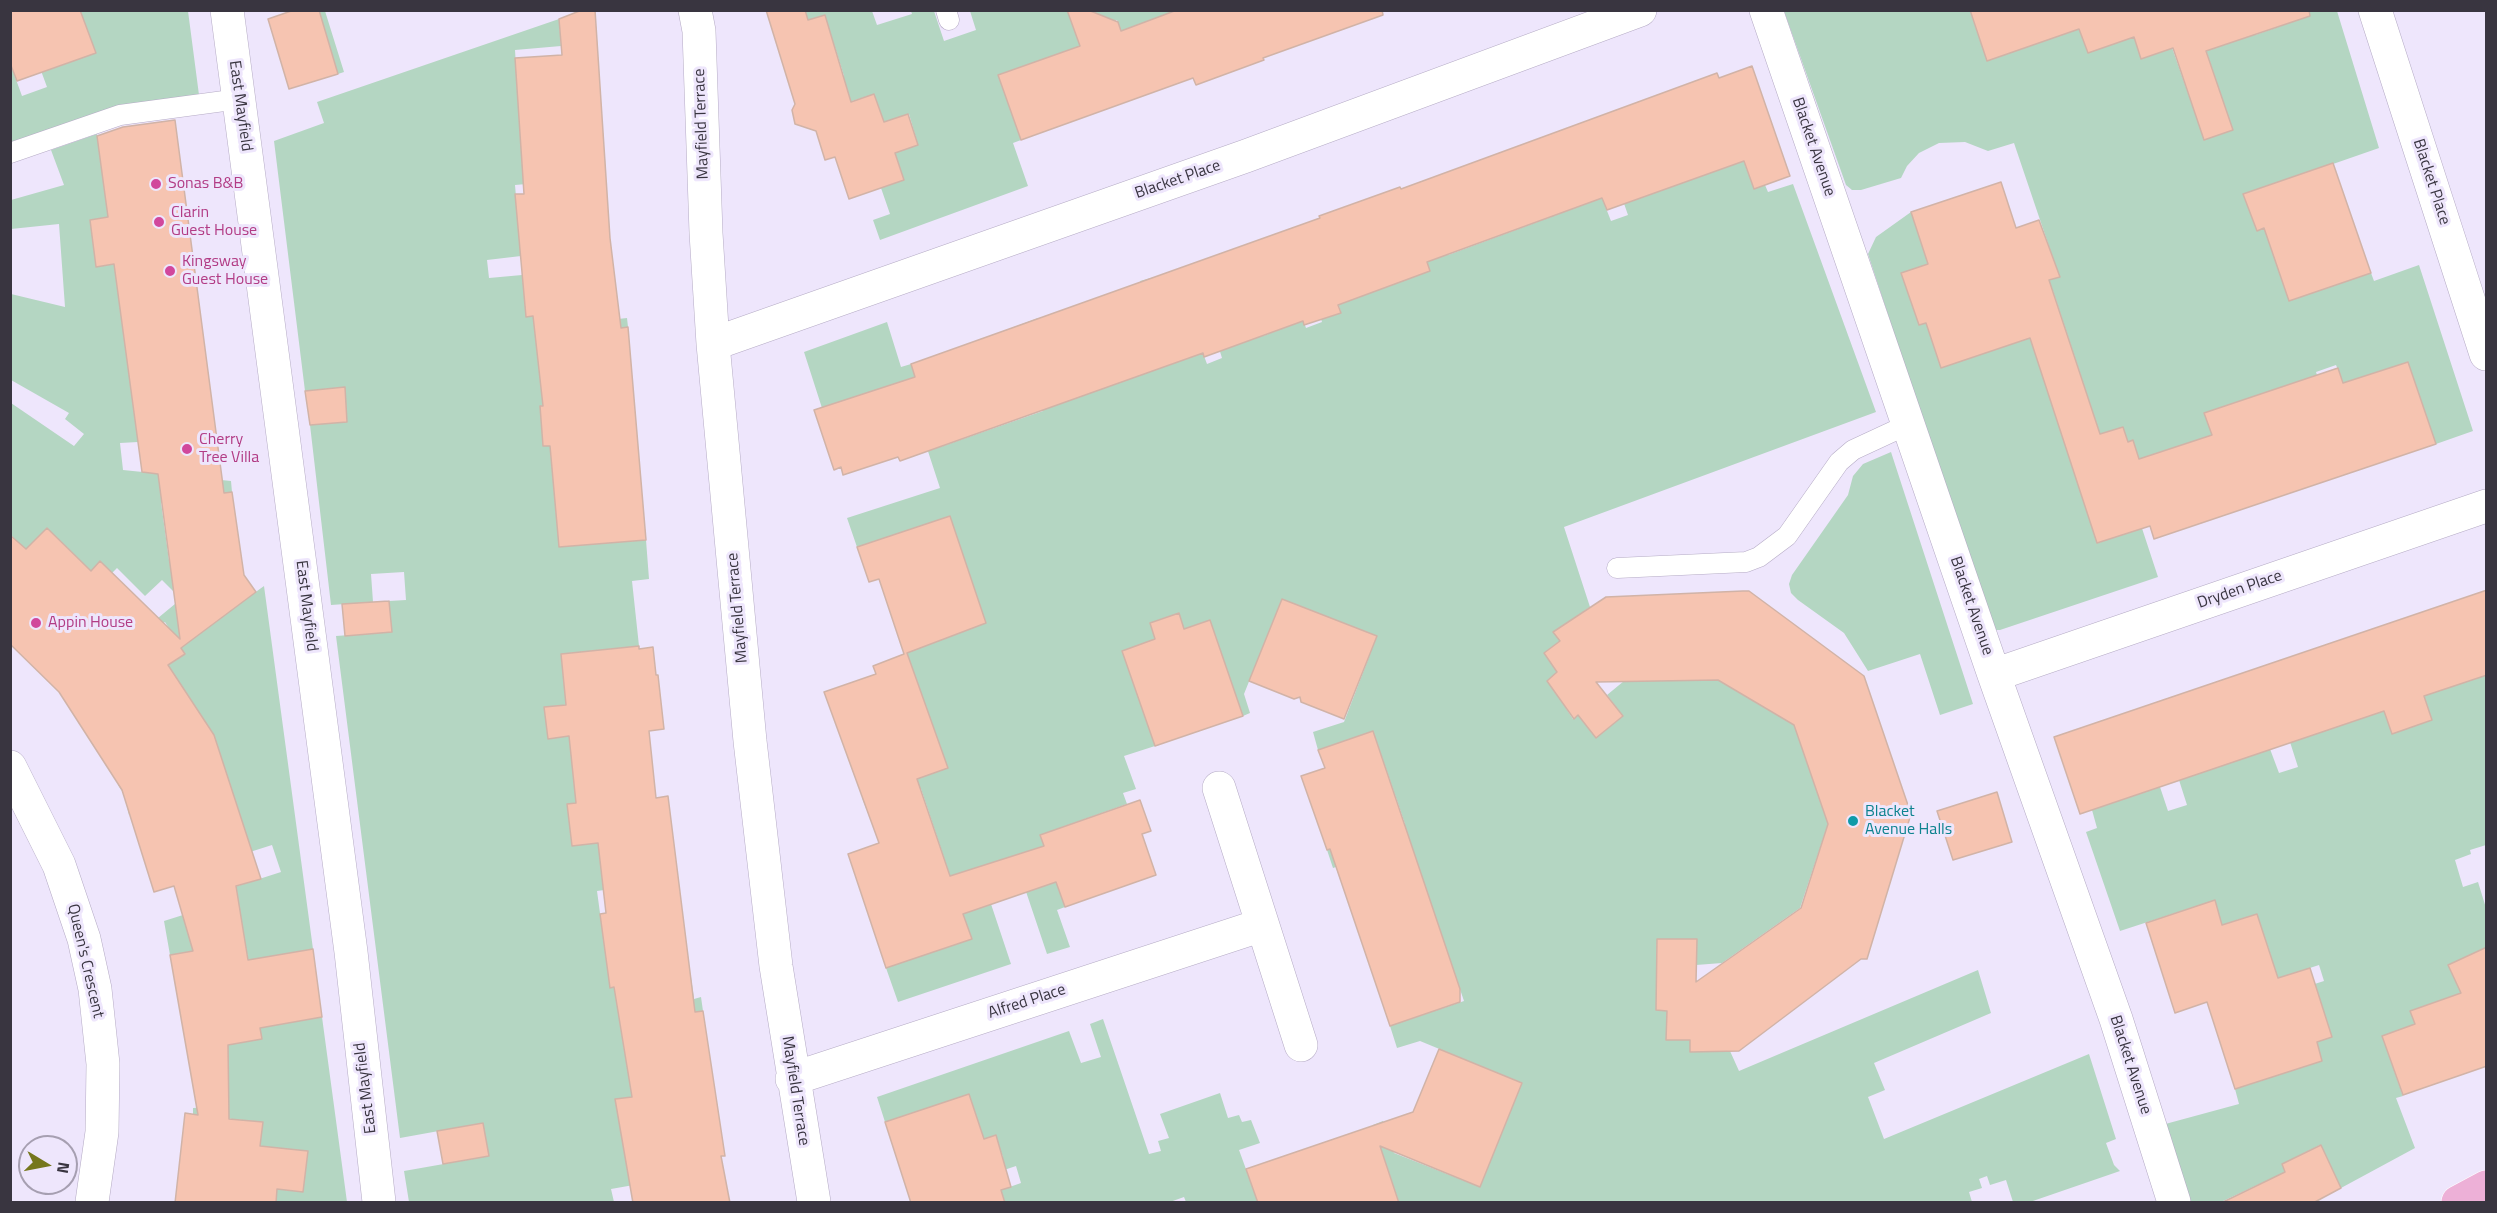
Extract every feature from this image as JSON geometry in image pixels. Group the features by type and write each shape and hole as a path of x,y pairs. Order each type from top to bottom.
{"main road":[{"path":"2458,1203 2487,1187"}],"street":[{"name":"East Mayfield","path":"227,10 349,940 380,1203"},
{"name":"Mayfield Terrace","path":"695,10 699,31 705,222 713,344 750,741 776,966 792,1079 814,1203"},
{"name":"Blacket Place","path":"713,344 1246,156 1640,10"},
{"name":"Blacket Avenue","path":"1766,10 1994,675 2116,1019 2174,1203"},
{"name":"Blacket Place","path":"2375,10 2487,354"},
{"name":"Dryden Place","path":"1994,675 2487,506"},
{"name":"Queen's Crescent","path":"10,768 20,782 59,866 84,939 95,989 103,1064 102,1132 92,1203"},
{"path":"1219,788 1301,1045"},
{"name":"Alfred Place","path":"792,1079 1262,925"}],"lane":[{"path":"10,153 120,115 239,99"},
{"path":"1617,568 1746,562 1759,557 1787,536 1839,462 1853,450 1909,424"}],"green space":[{"path":"19,11 73,61 95,53 80,11 188,11 199,95 11,144 10,63 22,96 47,87"},
{"path":"319,11 325,11 344,72 338,74"},
{"path":"805,11 872,11 877,25 912,14 911,11 934,11 944,41 976,30 970,11 1177,11 1121,31 1117,20 1104,24 1080,46 998,75 1021,140 1013,143 1028,186 880,240 873,220 890,214 881,188 904,180 895,153 918,145 909,114 884,122 874,94 846,103 796,91 844,76 825,16 808,20"},
{"path":"1784,11 1970,11 1987,61 2079,29 2088,53 2108,46 2104,34 2127,16 2141,58 2169,39 2196,116 2217,83 2193,11 2255,35 2281,26 2276,11 2337,11 2379,148 2244,195 2257,231 2275,224 2289,300 2371,273 2374,281 2419,265 2473,431 2436,444 2408,363 2344,384 2336,365 2316,372 2324,397 2223,407 2205,413 2212,435 2139,459 2133,441 2128,442 2123,427 2110,431 2158,577 2000,630 1994,630 1991,628 1868,254 1876,237 1911,212 1928,264 1901,273 1919,325 1947,316 1942,328 1929,332 1941,368 2030,338 2098,543 2132,531 2053,291 1982,285 2059,276 2014,143 1988,151 1965,142 1939,143 1919,153 1907,166 1901,178 1861,190 1852,190 1846,185"},
{"path":"559,19 561,46 515,50 522,164 605,158 606,177 515,185 521,256 487,260 489,278 522,275 527,317 617,309 618,319 627,318 628,327 566,396 634,390 634,398 540,406 543,446 550,446 559,547 646,540 649,579 632,581 639,646 561,654 566,705 544,707 548,738 569,736 572,762 610,759 592,801 567,804 572,845 598,843 678,880 597,891 610,987 691,977 694,999 701,997 703,1011 620,1024 632,1097 615,1100 620,1125 635,1123 645,1183 611,1189 614,1202 409,1202 404,1171 489,1156 483,1123 400,1138 336,636 391,632 389,601 406,600 404,572 371,574 373,602 331,605 310,425 347,422 344,387 305,391 274,141 324,123 317,102"},
{"path":"97,134 108,217 90,220 96,267 114,264 138,442 120,443 123,470 231,481 232,492 161,502 169,560 221,617 264,586 313,949 283,954 251,975 245,942 170,955 164,921 183,915 197,899 281,872 272,845 231,858 163,804 129,815 124,794 118,785 208,727 145,680 185,654 165,622 112,656 181,599 162,580 145,596 117,568 112,573 91,571 48,529 11,565 11,546 16,540 11,535 11,403 74,446 84,434 65,419 69,413 11,380 11,294 65,307 59,224 11,229 11,200 64,185 51,150"},
{"path":"1739,148 1754,189 1765,185 1768,192 1793,184 1876,412 1564,527 1590,607 1554,632 1560,641 1544,653 1557,672 1548,681 1573,719 1578,715 1596,738 1623,716 1607,695 1624,681 1718,680 1794,725 1828,824 1800,908 1722,963 1696,965 1696,939 1657,939 1656,1010 1667,1011 1666,1040 1690,1040 1690,1052 1730,1051 1739,1071 1978,970 1991,1013 1874,1063 1885,1090 1868,1097 1884,1139 2089,1054 2116,1139 2106,1143 2114,1165 2120,1171 2030,1202 2013,1202 2006,1180 1990,1185 1987,1176 1979,1179 1982,1188 1969,1192 1972,1202 1399,1202 1373,1125 1383,1121 1394,1153 1480,1187 1522,1083 1420,1041 1397,1048 1390,1026 1464,1001 1414,853 1340,879 1336,867 1333,868 1327,850 1405,824 1373,731 1318,750 1313,732 1344,722 1377,636 1282,599 1244,694 1250,713 1243,716 1210,620 1184,629 1179,613 1161,619 1150,623 1155,639 1123,651 1155,746 1124,756 1136,789 1123,793 1127,804 1040,835 1065,907 1057,910 1070,947 1047,954 1014,856 979,868 1011,964 898,1002 886,968 971,938 921,789 866,808 862,798 948,768 907,653 986,623 950,516 857,547 847,518 940,488 905,381 822,408 804,352 887,322 901,367 911,364 940,447 1043,411 1014,327 1038,318 1068,401 1169,365 1140,281 1158,276 1159,281 1186,308 1207,364 1222,358 1218,345 1260,329 1263,336 1289,326 1301,314 1306,328 1322,322 1304,270 1320,280 1341,312 1338,303 1430,271 1400,189 1421,182 1448,255 1602,198 1611,221 1628,215 1620,192"},
{"path":"1891,452 1973,704 1940,715 1920,654 1868,671 1844,633 1798,600 1791,593 1789,584 1792,575 1848,495 1853,476 1863,464"},
{"path":"2486,675 2486,845 2470,850 2471,854 2455,860 2463,887 2478,882 2486,908 2486,973 2476,952 2448,965 2483,1041 2410,1011 2415,1024 2382,1036 2403,1096 2396,1098 2415,1148 2341,1188 2320,1145 2282,1164 2285,1172 2221,1202 2183,1202 2158,1126 2239,1104 2235,1089 2322,1061 2317,1042 2332,1037 2321,1003 2299,989 2324,981 2319,965 2270,981 2271,956 2257,914 2237,920 2236,925 2228,928 2222,925 2215,900 2120,931 2086,832 2097,828 2092,810 2160,787 2168,811 2187,805 2179,780 2270,749 2279,773 2298,767 2290,742 2384,711 2392,734 2432,720 2424,696"},
{"path":"322,1017 347,1202 276,1202 277,1189 303,1192 308,1151 260,1146 262,1122 193,1115 193,1108 229,1106 228,1085 193,1087 187,1052 261,1039 259,1021"},
{"path":"1103,1019 1149,1154 1161,1151 1158,1141 1169,1138 1160,1114 1220,1093 1228,1118 1239,1115 1242,1122 1251,1120 1260,1143 1239,1150 1258,1202 1186,1202 1184,1197 1170,1202 1005,1202 1001,1190 1021,1183 1016,1166 995,1173 992,1161 1003,1157 999,1147 984,1139 969,1094 885,1122 877,1097 1069,1031 1081,1063 1101,1057 1090,1024"}],"building":[{"path":"10,10 80,10 96,53 17,81 10,63"},
{"path":"294,10 319,10 338,74 289,89 268,19"},
{"path":"582,10 595,10 610,238 621,328 628,327 646,540 559,547 550,446 543,446 540,406 543,406 533,316 526,317 515,194 524,194 515,58 562,55 559,19"},
{"path":"766,10 805,10 808,20 825,15 851,102 874,94 884,122 908,114 918,145 895,153 904,180 849,199 835,157 825,160 816,131 795,124 792,110 795,104"},
{"path":"1067,10 1088,10 1118,22 1121,31 1177,10 1382,10 1383,15 1196,85 1193,78 1021,140 998,75 1080,46"},
{"path":"1970,10 2309,10 2310,16 2206,51 2233,130 2204,140 2173,48 2141,59 2134,37 2088,53 2079,29 1987,61"},
{"path":"1752,66 1790,176 1754,189 1744,161 1607,210 1602,198 1427,262 1430,271 1338,305 1341,313 1304,325 1303,321 1204,357 1203,353 900,461 898,457 843,475 841,467 834,470 814,410 915,377 911,364 1717,73 1719,78"},
{"path":"175,120 224,493 232,492 244,575 256,592 181,648 185,654 168,665 214,735 261,879 236,886 248,960 313,949 322,1017 260,1028 262,1039 228,1045 229,1119 263,1122 260,1146 308,1151 303,1192 277,1189 276,1203 175,1203 185,1113 198,1115 170,955 193,951 174,886 154,892 122,790 59,692 10,644 10,535 26,549 47,528 91,571 100,561 180,639 158,474 142,472 114,264 96,267 90,220 108,217 97,136 123,127"},
{"path":"2333,163 2371,273 2289,301 2264,228 2257,231 2243,194"},
{"path":"2001,182 2016,228 2039,220 2060,277 2049,280 2100,434 2123,427 2128,442 2133,440 2139,459 2212,435 2204,413 2338,368 2343,383 2408,362 2436,444 2154,539 2150,526 2097,543 2030,338 1941,368 1926,323 1919,325 1901,273 1928,264 1911,212"},
{"path":"345,387 347,422 310,425 305,391"},
{"path":"950,516 986,623 907,653 948,768 917,779 950,876 1044,846 1040,835 1140,800 1151,831 1142,834 1156,875 1065,907 1056,882 963,914 972,939 886,968 848,854 879,843 824,692 876,674 873,666 904,654 879,579 869,582 857,547"},
{"path":"2487,590 2487,675 2424,696 2432,720 2392,734 2384,711 2080,814 2054,737"},
{"name":"Blacket Avenue Halls","path":"1749,591 1864,676 1911,814 1867,959 1861,959 1739,1051 1690,1052 1690,1040 1666,1040 1667,1011 1656,1010 1657,939 1697,939 1696,982 1801,908 1828,824 1794,725 1718,680 1596,682 1623,716 1596,738 1578,715 1574,719 1547,681 1557,672 1544,653 1560,641 1553,632 1606,597"},
{"path":"1282,599 1377,636 1344,719 1301,702 1300,697 1294,699 1249,681"},
{"path":"389,601 392,632 345,636 342,604"},
{"path":"1179,613 1184,629 1210,620 1243,716 1155,746 1122,651 1155,639 1150,623"},
{"path":"639,646 639,649 653,647 656,675 658,675 664,729 649,731 656,798 668,796 695,1012 703,1011 725,1156 721,1156 730,1203 633,1203 615,1099 632,1097 614,987 610,988 600,914 606,913 598,843 572,846 567,804 576,803 569,736 548,739 544,707 566,705 561,654"},
{"path":"1373,731 1460,989 1460,1002 1390,1026 1330,849 1327,850 1301,776 1325,768 1318,750"},
{"path":"1997,792 2012,842 1953,860 1937,811"},
{"path":"2215,900 2222,925 2257,914 2278,978 2310,968 2332,1037 2317,1042 2322,1061 2235,1089 2207,1002 2175,1013 2146,923"},
{"path":"2487,947 2487,1066 2403,1095 2382,1036 2415,1024 2410,1011 2461,993 2448,965"},
{"path":"1439,1049 1522,1083 1480,1187 1380,1146 1399,1203 1258,1203 1246,1169 1413,1112"},
{"path":"969,1094 984,1139 996,1135 1011,1187 1001,1190 1005,1203 911,1203 885,1122"},
{"path":"483,1123 489,1156 443,1164 437,1131"},
{"path":"2321,1145 2341,1188 2313,1203 2221,1203 2285,1172 2282,1164"}],"place":[{"name":"Sonas B&B","path":"156,184"},
{"name":"Clarin Guest House","path":"159,222"},
{"name":"Kingsway Guest House","path":"170,271"},
{"name":"Cherry Tree Villa","path":"187,449"},
{"name":"Appin House","path":"36,623"},
{"name":"Blacket Avenue Halls","path":"1853,821"}]}
